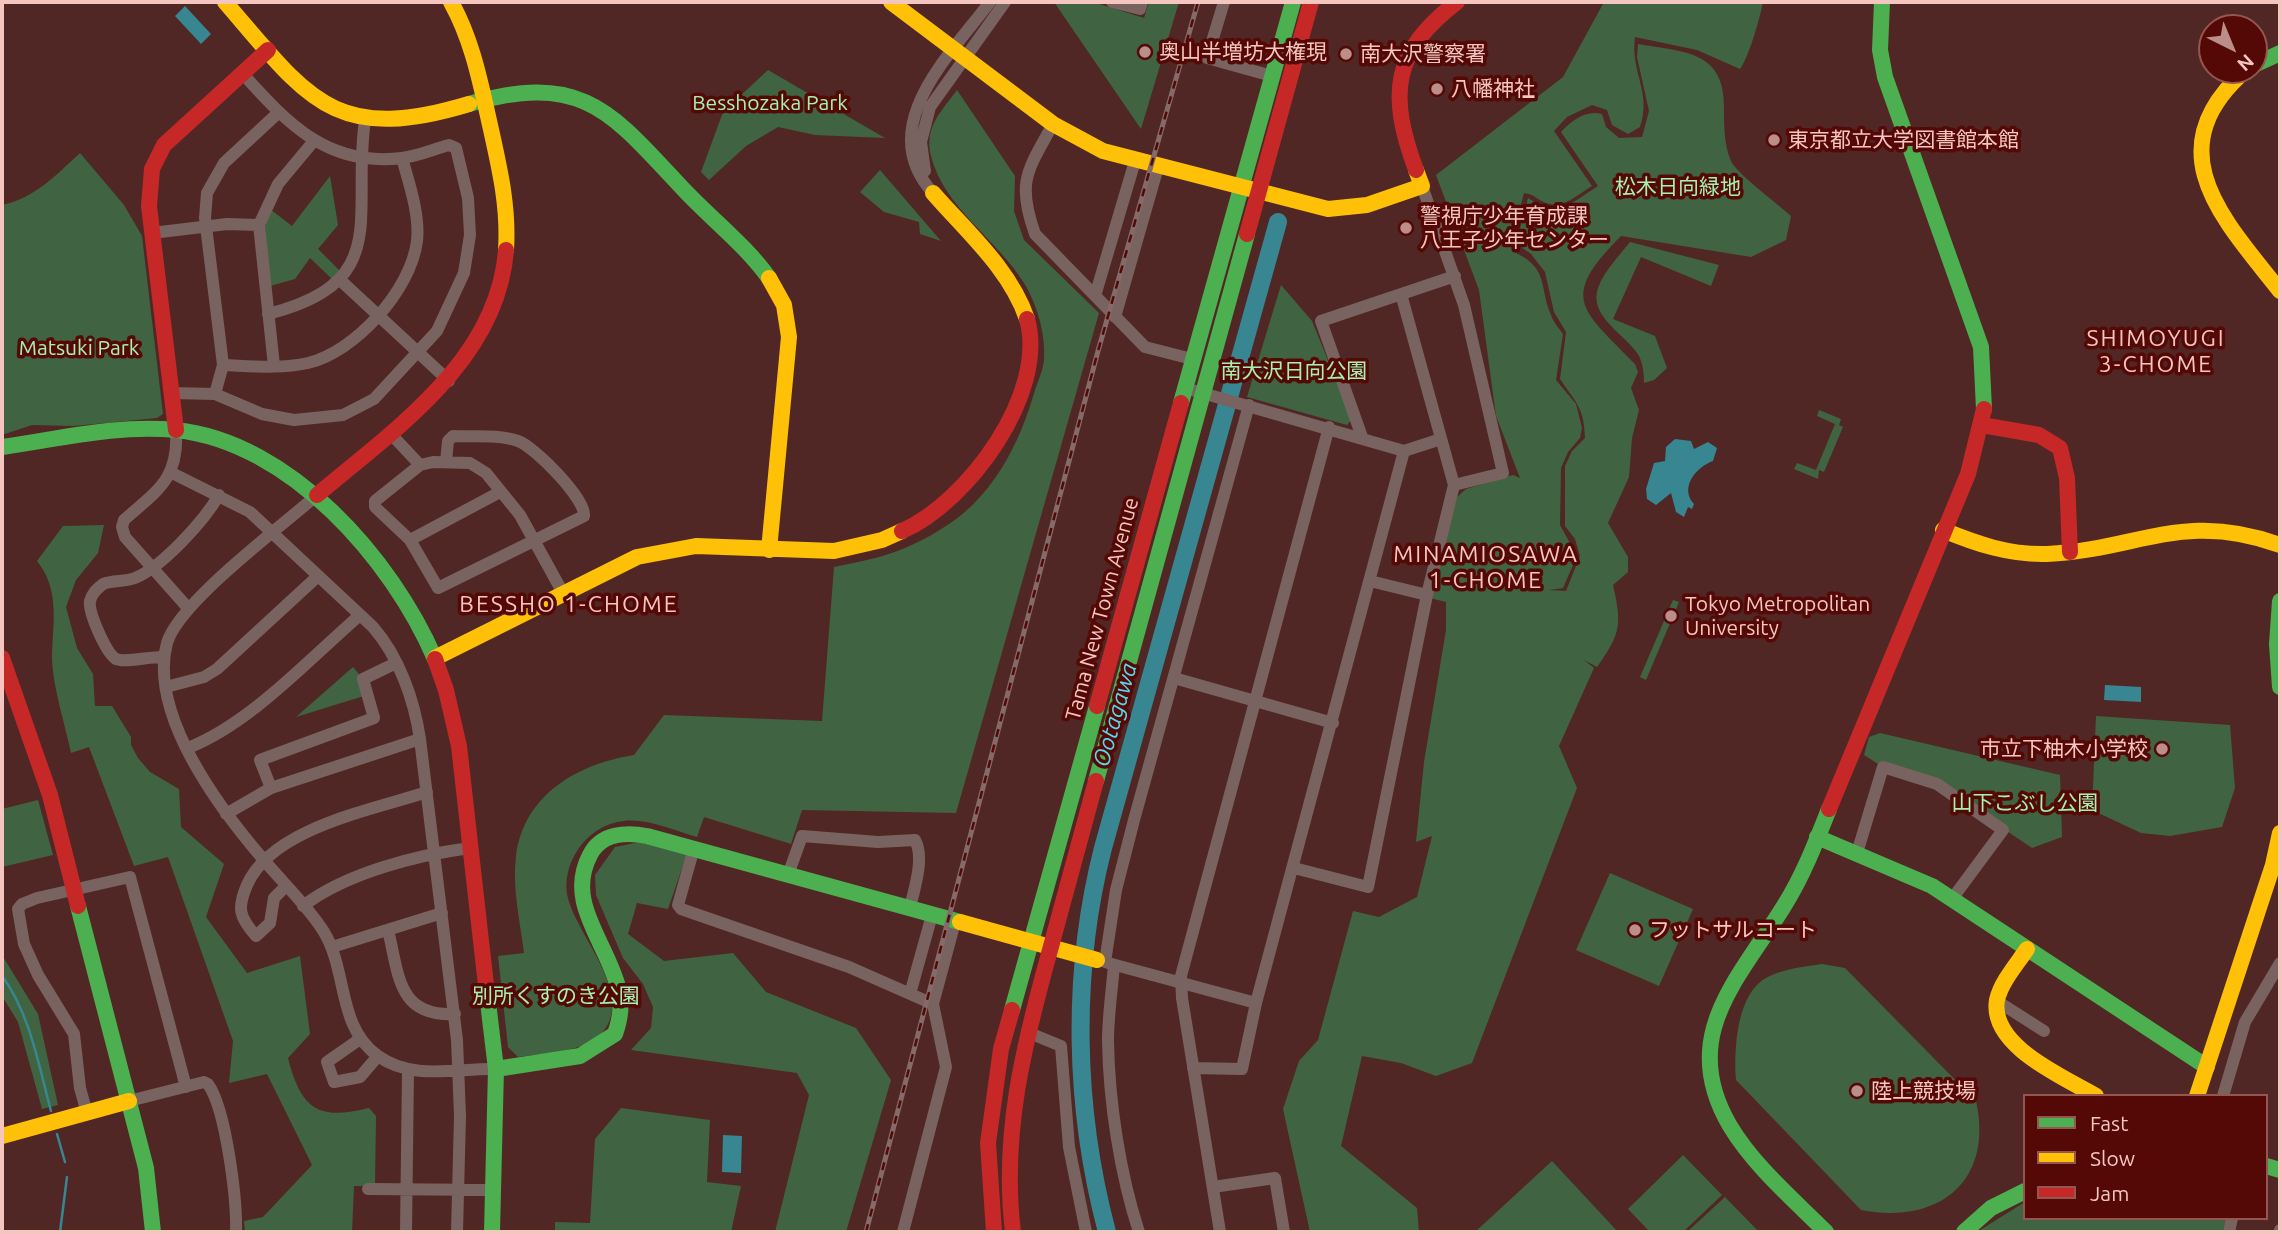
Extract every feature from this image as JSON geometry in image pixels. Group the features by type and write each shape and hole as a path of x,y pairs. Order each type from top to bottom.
{"street":[{"path":"225,2 315,97 329,106 365,120 401,120 541,91 573,96 591,103 622,125 767,276 786,310 789,337 769,550"},
{"path":"451,2 468,39 506,199 506,258 488,321 472,350 449,381 188,608 171,632 164,657 166,687 175,719 188,748 226,814 303,906 332,947 348,1015 360,1039 378,1056 408,1070 496,1069 584,1054 603,1045 618,1024 622,1013 620,993 580,895 580,868 591,850 606,838 632,833 1256,1003"},
{"path":"891,2 1053,124 1091,146 1135,161 1310,206 1347,208 1387,200 1422,186"},
{"path":"959,53 990,2"},
{"path":"435,658 618,564 671,549 705,546 797,553 840,550 869,544 909,528 964,488 990,457 1007,427 1029,364 1027,318 1006,279 919,174 913,157 911,129 918,100 1005,2"},
{"path":"1112,2 1140,9 1142,2"},
{"path":"1224,2 1207,58 1272,76"},
{"name":"Tama New Town Avenue","path":"995,1232 988,1172 991,1114 1001,1049 1293,2"},
{"name":"Tama New Town Avenue","path":"1013,1232 1007,1174 1009,1133 1013,1093 1027,1032 1311,2"},
{"path":"1454,485 1503,473 1455,276 1400,126 1400,82 1411,49 1420,36 1444,10 1457,2"},
{"path":"1826,1232 1734,1135 1714,1101 1707,1069 1708,1041 1715,1015 1791,897 1968,474 1982,425 1985,388 1981,347 1969,304 1885,77 1880,50 1882,2"},
{"path":"188,608 125,537 122,527 124,520 164,484 172,473 177,449 149,187 161,150 189,117 243,74 268,50"},
{"path":"172,393 215,394 279,419 343,415 374,399 437,331 464,273 470,235 468,198 456,148 449,145 402,158 360,156 313,142 278,113 243,74"},
{"path":"2231,84 2211,113 2205,132 2204,169 2208,190 2217,208 2280,291"},
{"path":"215,394 223,365 205,202 215,175 278,113"},
{"path":"268,314 316,299 339,279 358,251 362,239 360,156 365,120"},
{"path":"1053,124 1024,176 1027,211 1035,234 1145,347 1192,359"},
{"path":"274,366 260,225 278,184 313,142"},
{"path":"223,365 274,366 326,358 345,346 378,315 397,293 412,262 417,240 416,216 402,158"},
{"path":"1095,296 1135,161"},
{"path":"1115,317 1158,167"},
{"path":"152,233 206,226 260,225"},
{"path":"1362,437 1321,321 1455,276"},
{"path":"339,279 449,381"},
{"path":"1294,868 1368,887 1427,595 1454,485 1401,294"},
{"path":"1185,388 1329,427 1404,451 1441,439"},
{"path":"1139,1232 1130,1204 1118,1142 1108,1041 1105,962 1128,843 1245,404"},
{"path":"1982,425 2039,435 2060,448 2067,478 2070,552"},
{"path":"1220,1232 1181,984 1329,427"},
{"path":"2,447 138,431 176,430 210,436 242,446 283,469 317,495 383,571 415,619 435,658 454,723 470,848 496,1069 492,1232"},
{"path":"390,433 420,465"},
{"path":"446,462 448,441 453,436 516,440 533,450 579,499 585,511 584,516 536,541 442,589 438,588 411,540 374,507 375,501 420,465 446,462 470,463 480,468 536,541 563,593"},
{"path":"1193,1068 1242,1069 1256,1003 1404,451"},
{"path":"172,473 250,512 360,615 383,639 412,700 420,739 455,1014 458,1070 457,1232"},
{"path":"411,540 500,492"},
{"path":"164,657 151,656 126,661 117,659 109,652 89,611 90,599 103,584 131,580 151,567 199,526 219,495"},
{"path":"1943,530 2014,554 2045,556 2204,529 2240,532 2280,545"},
{"path":"166,687 204,677 217,669 318,576"},
{"path":"1370,581 1427,595"},
{"path":"2280,601 2277,623 2280,687"},
{"path":"188,748 208,740 237,721 360,615"},
{"path":"2,659 50,795 150,1187 153,1232"},
{"path":"271,788 260,760 374,718 363,679 396,663"},
{"path":"1174,678 1333,723"},
{"path":"226,814 271,788 420,739"},
{"path":"1857,853 1883,767 1937,785 2003,830 1952,899"},
{"path":"286,886 274,898 271,923 256,936 242,921 239,907 255,867 263,860 299,835 427,792"},
{"path":"2198,1094 2270,876 2280,833"},
{"path":"789,875 802,836 878,842 915,840 918,848 918,874 910,908"},
{"path":"1817,837 1910,875 1952,899 2207,1067"},
{"path":"303,906 332,886 434,854 470,848"},
{"path":"694,848 678,905 681,909 849,967 933,1004"},
{"path":"87,1113 80,1088 74,1034 38,975 24,944 18,909 22,904 37,898 75,892 130,877 186,1087"},
{"path":"332,947 442,913"},
{"path":"910,994 932,915"},
{"path":"903,1232 946,1067 933,1004 955,922"},
{"path":"388,930 406,996 422,1011 455,1014"},
{"path":"2027,949 1997,1001 1999,1024 2008,1041 2093,1094"},
{"path":"2224,1094 2245,1022 2280,962"},
{"path":"1997,1001 2044,1031"},
{"path":"1027,1032 1061,1046 1069,1147 1086,1232"},
{"path":"360,1039 327,1062 334,1082 360,1077 378,1056"},
{"path":"405,1232 408,1070"},
{"path":"2,1136 204,1082 211,1088 231,1172 236,1232"},
{"path":"1213,1187 1275,1178 1284,1232"},
{"path":"368,1189 494,1190"},
{"path":"1964,1232 1991,1208 2023,1192"}],"green space":[{"path":"1054,2 1093,2 1144,18 1149,2 1179,2 1141,129"},
{"name":"松木日向緑地","path":"1604,2 1763,2 1757,27 1740,69 1697,50 1635,37 1635,61 1644,103 1640,127 1628,134 1612,125 1607,110 1592,105 1567,117 1554,131 1592,186 1572,199 1555,205 1524,193 1512,239 1516,253 1538,272 1552,318 1563,334 1556,380 1576,404 1582,428 1580,438 1568,452 1561,468 1560,525 1577,556 1563,588 1549,590 1566,591 1580,556 1575,539 1565,526 1565,466 1572,451 1585,438 1583,419 1578,406 1560,379 1566,332 1554,312 1545,272 1531,254 1521,247 1518,236 1528,198 1549,211 1566,207 1598,186 1561,132 1580,117 1596,113 1602,114 1606,127 1619,138 1642,137 1649,111 1637,57 1638,44 1685,52 1698,57 1709,64 1722,89 1725,135 1731,161 1749,181 1791,216 1786,240 1751,257 1621,236 1601,257 1589,275 1584,290 1584,303 1602,330 1635,364 1638,372 1631,388 1639,410 1632,438 1629,477 1608,523 1628,557 1628,572 1613,585 1618,610 1615,637 1597,667 1584,660 1594,668 1559,746 1577,788 1472,1063 1436,1076 1401,1063 1362,1056 1341,1146 1417,1208 1419,1232 1310,1232 1283,1109 1299,1061 1318,1040 1353,911 1379,917 1417,897 1432,836 1416,842 1424,762 1446,630 1446,602 1430,598 1457,497 1466,489 1513,475 1520,478 1496,416 1479,290 1436,175 1563,77"},
{"name":"Besshozaka Park","path":"768,70 885,138 815,135 778,127 746,146 709,180 701,172 723,112"},
{"name":"別所くすのき公園","path":"957,90 1015,176 1014,211 1024,240 1099,313 956,813 802,810 791,844 704,817 697,837 651,823 633,821 611,824 599,829 588,837 573,859 567,885 568,898 574,913 609,985 612,1003 610,1020 600,1035 583,1045 518,1057 508,1047 498,956 524,953 516,892 516,856 521,834 542,799 574,775 613,759 634,755 664,715 822,721 834,567 900,550 925,539 957,519 988,488 1021,431 1043,364 1042,330 1037,310 1024,283 947,192 931,156 930,137 935,120"},
{"name":"Matsuki Park","path":"80,153 124,205 142,236 163,414 157,418 74,426 32,425 2,435 2,205 35,191"},
{"path":"880,170 941,241 920,234 919,222 884,212 860,192"},
{"path":"330,176 338,225 318,249 340,271 332,279 310,258 295,279 270,286 265,227 270,209 292,226"},
{"path":"1630,242 1719,265 1711,286 1641,257 1613,319 1655,336 1667,368 1654,380 1644,383 1639,356 1603,317 1596,298 1604,276"},
{"name":"南大沢日向公園","path":"1281,285 1312,321 1352,419 1347,425 1247,397"},
{"path":"1819,410 1841,419 1839,425 1843,427 1824,472 1819,470 1818,479 1794,469 1797,463 1816,470 1835,424 1817,416"},
{"path":"104,525 98,553 76,580 66,607 77,648 93,674 95,706 112,706 131,737 131,745 138,758 150,772 179,789 181,827 224,864 206,917 247,973 300,956 310,1034 288,1058 299,1089 306,1100 324,1111 337,1113 369,1108 376,1116 375,1186 354,1186 352,1232 245,1232 244,1221 263,1217 312,1165 267,1074 229,1083 233,1041 168,857 134,866 89,747 71,753 56,692 52,656 52,595 37,561 63,526"},
{"path":"1673,600 1679,602 1646,680 1640,677"},
{"path":"353,667 363,679 367,695 296,717"},
{"path":"2096,716 2230,725 2235,788 2222,827 2170,836 2141,833 2092,810"},
{"name":"山下こぶし公園","path":"1880,733 2060,775 2062,837 2032,848 1937,784 1883,767 1864,755 1869,737"},
{"path":"38,800 53,855 2,867 2,809"},
{"path":"640,842 687,854 668,909 637,903 628,934 664,961 733,953 766,992 856,1028 891,1080 846,1232 775,1232 809,1095 797,1073 631,1050 651,1028 653,1007 643,984 623,958 596,895 595,875 615,847"},
{"name":"フットサルコート","path":"1610,873 1693,909 1659,986 1576,950"},
{"path":"2,955 38,1014 58,1105 42,1109 18,1022 2,996"},
{"name":"陸上競技場","path":"1822,964 1845,968 1976,1101 1979,1130 1976,1154 1968,1175 1954,1192 1936,1203 1914,1211 1889,1213 1861,1210 1736,1080 1736,1044 1740,1018 1749,995 1769,976"},
{"path":"621,1108 710,1120 707,1182 741,1186 731,1232 555,1232 555,1222 590,1223 595,1139"},
{"path":"1683,1155 1722,1195 1683,1232 1650,1232 1628,1209"},
{"path":"1552,1161 1618,1232 1475,1232"},
{"path":"1725,1197 1759,1232 1687,1232"},
{"path":"2023,1203 2023,1220 2226,1220 2223,1232 1977,1232"}],"water":[{"path":"185,6 211,34 201,44 175,16"},
{"path":"1675,439 1691,441 1694,449 1708,442 1717,448 1713,461 1696,473 1689,485 1688,491 1694,504 1692,509 1688,507 1684,517 1676,512 1671,493 1656,505 1647,499 1646,489 1654,463 1665,461 1666,447"},
{"path":"2105,685 2141,687 2141,702 2104,700"},
{"path":"723,1135 742,1136 741,1173 722,1172"}],"waterway":[{"name":"Ootagawa","path":"1107,1232 1096,1185 1083,1089 1082,992 1085,943 1093,895 1103,848 1278,222"},
{"path":"2,976 27,1023 51,1111"},
{"path":"57,1134 65,1162"},
{"path":"60,1232 67,1177"}],"railway":[{"path":"866,1232 1098,351 1198,2"}],"traffic: fast":[{"path":"1181,403 1293,2"},
{"path":"1882,2 1880,50 1885,77 1981,347 1984,409"},
{"path":"2268,59 2280,53"},
{"path":"469,104 509,95 542,93 570,97 594,106 638,141 740,244 769,278"},
{"path":"1096,781 1247,234"},
{"path":"2,447 89,433 154,429 176,430 218,439 259,457 297,481 332,512 364,546 416,621 435,659"},
{"path":"2280,601 2277,644 2280,687"},
{"path":"1012,1010 1097,706"},
{"path":"1826,1232 1775,1182 1740,1141 1715,1094 1710,1064 1712,1036 1720,1010 1733,984 1791,895 1829,809"},
{"path":"496,1069 580,1056 615,1034 620,1011 618,987 590,921 582,889 590,855 607,838 623,834 647,836 960,922"},
{"path":"1817,837 1932,886 2207,1067"},
{"path":"78,906 146,1168 153,1232"},
{"path":"487,994 496,1069 492,1232"},
{"path":"2268,1167 2280,1170"},
{"path":"1964,1232 1991,1208 2023,1192"}],"traffic: slow":[{"path":"225,2 279,64 303,87 327,104 354,115 385,119 423,115 469,104"},
{"path":"451,2 469,43 488,116 504,199 506,250"},
{"path":"891,2 1053,124 1103,151 1328,209 1367,205 1422,186 1416,170"},
{"path":"2233,84 2219,100 2205,128 2202,156 2208,184 2220,211 2238,238 2280,291"},
{"path":"933,193 999,267 1027,319"},
{"path":"769,278 784,305 789,337 769,550"},
{"path":"1943,530 1994,548 2033,554 2079,551 2188,531 2246,535 2280,545"},
{"path":"435,658 637,557 696,546 834,551 882,540 902,531"},
{"path":"2198,1094 2273,865 2280,833"},
{"path":"960,922 1097,960"},
{"path":"2027,949 1999,993 1998,1017 2016,1046 2093,1094"},
{"path":"2,1136 129,1101"}],"traffic: jam":[{"path":"1247,234 1311,2"},
{"path":"1416,170 1401,119 1402,76 1408,57 1419,39 1435,20 1457,2"},
{"path":"176,430 149,206 152,169 164,145 268,50"},
{"path":"317,495 409,418 463,359 484,326 499,289 506,250"},
{"path":"902,531 927,517 952,496 976,471 997,442 1014,411 1026,379 1030,348 1027,319"},
{"path":"1097,706 1181,403"},
{"path":"1829,809 1968,474 1984,409"},
{"path":"1982,425 2039,435 2060,448 2067,478 2070,552"},
{"path":"2,658 50,795 78,906"},
{"path":"435,659 446,690 459,746 487,994"},
{"path":"1013,1232 1010,1160 1017,1090 1040,985 1096,781"},
{"path":"994,1232 988,1143 1001,1049 1012,1010"}],"place":[{"name":"奥山半増坊大権現","path":"1145,52"},
{"name":"南大沢警察署","path":"1346,54"},
{"name":"八幡神社","path":"1437,89"},
{"name":"東京都立大学図書館本館","path":"1774,140"},
{"name":"警視庁少年育成課 八王子少年センター","path":"1406,228"},
{"name":"Tokyo Metropolitan University","path":"1671,616"},
{"name":"市立下柚木小学校","path":"2162,749"},
{"name":"フットサルコート","path":"1635,930"},
{"name":"陸上競技場","path":"1857,1091"}],"district":[{"name":"SHIMOYUGI 3-CHOME","path":"2156,351"},
{"name":"MINAMIOSAWA 1-CHOME","path":"1486,567"},
{"name":"BESSHO 1-CHOME","path":"569,604"}]}
